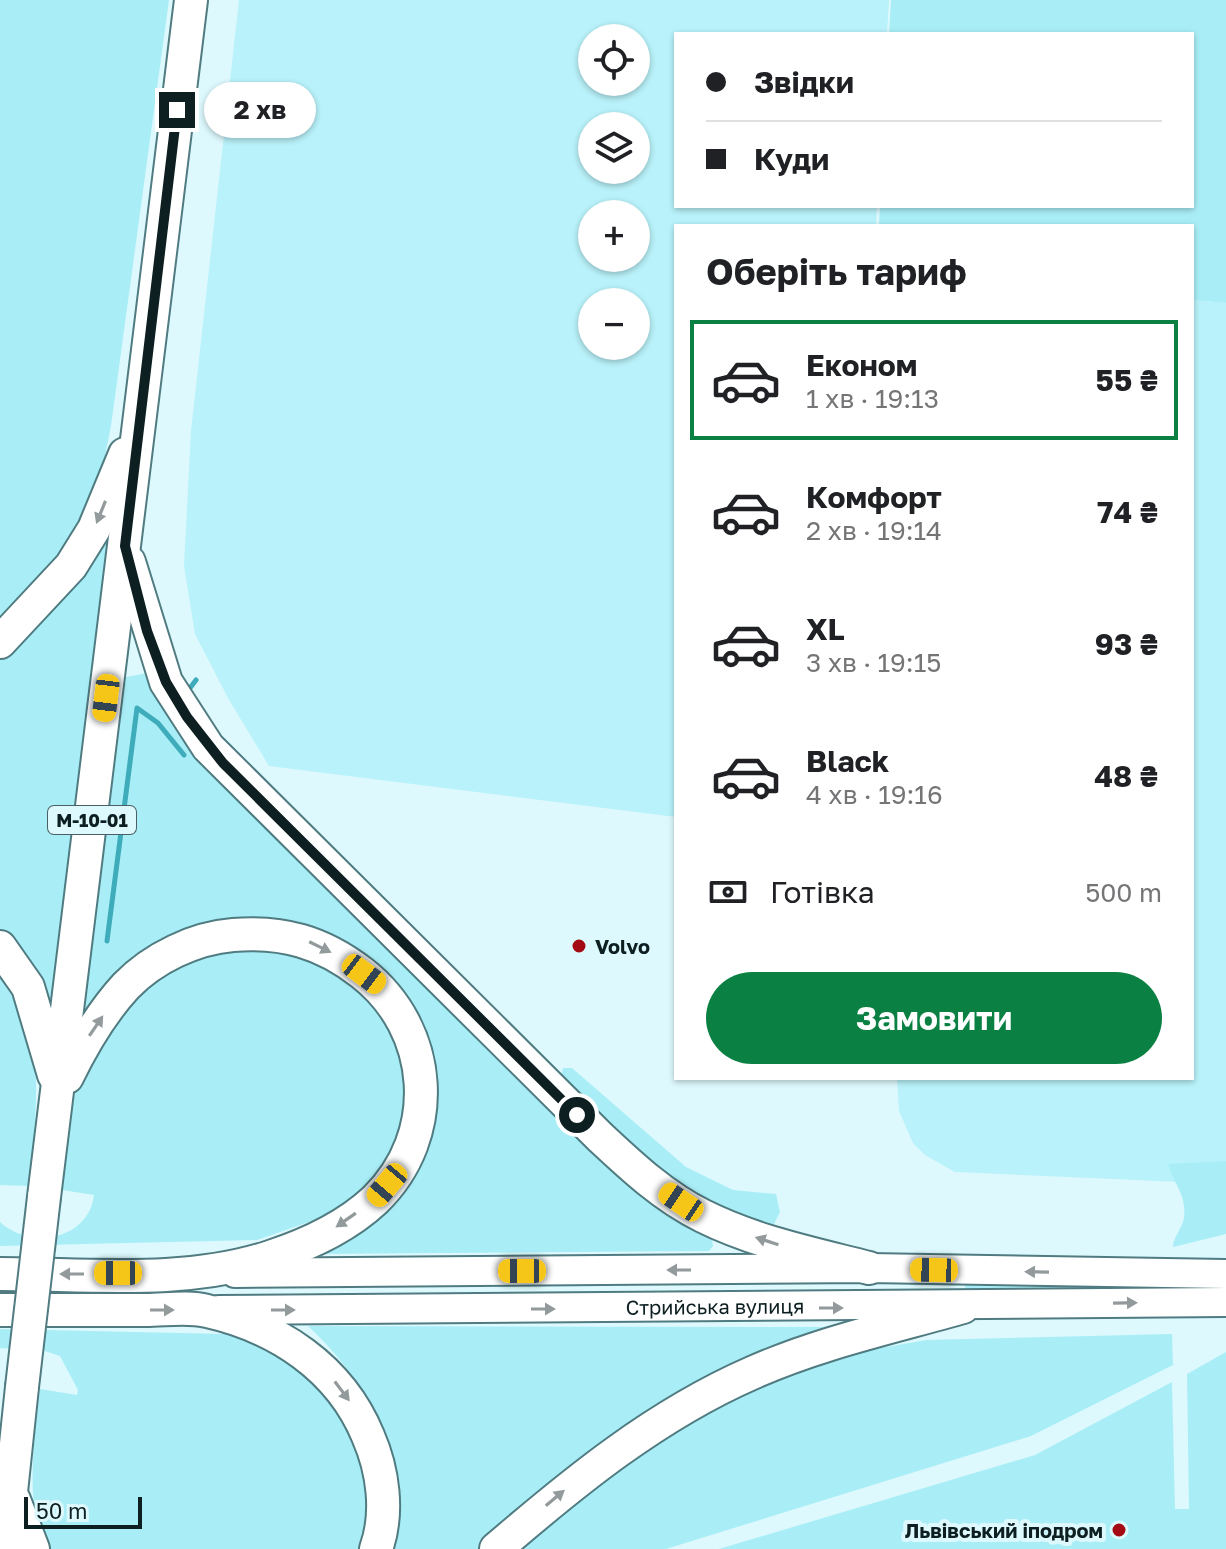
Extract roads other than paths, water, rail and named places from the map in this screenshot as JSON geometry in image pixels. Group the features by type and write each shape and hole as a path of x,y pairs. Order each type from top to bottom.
{"highway":[{"name":"М-10-01","path":"58,1094 191,0"},
{"path":"0,642 71,566 94,529 141,414"},
{"path":"125,546 147,631 166,682 208,747 600,1137 639,1174 701,1216 765,1241 869,1268"},
{"path":"0,1274 206,1273 268,1258 311,1242 375,1199 399,1170 414,1138 421,1114 419,1061 399,1013 378,986 315,943 288,935 259,933 220,936 187,946 158,961 128,984 84,1042 58,1094 44,1197 22,1387 5,1549"},
{"path":"0,947 28,987 40,1019 58,1094"},
{"path":"496,1549 562,1492 687,1405 753,1372 963,1307"},
{"path":"0,1310 205,1310 261,1330 304,1351 338,1384 360,1415 381,1479 383,1510 376,1549"},
{"path":"0,1523 11,1493"},
{"path":"11,1493 33,1549"}],"main road":[{"path":"206,1273 869,1268 1226,1274"},
{"name":"Стрийська вулиця","path":"205,1310 963,1307 1226,1302"}],"waterway":[{"path":"190,688 196,680"},
{"path":"107,941 137,708 158,723 184,755"}],"place":[{"name":"Volvo","path":"579,946"},
{"name":"Львівський іподром","path":"1119,1530"}]}
